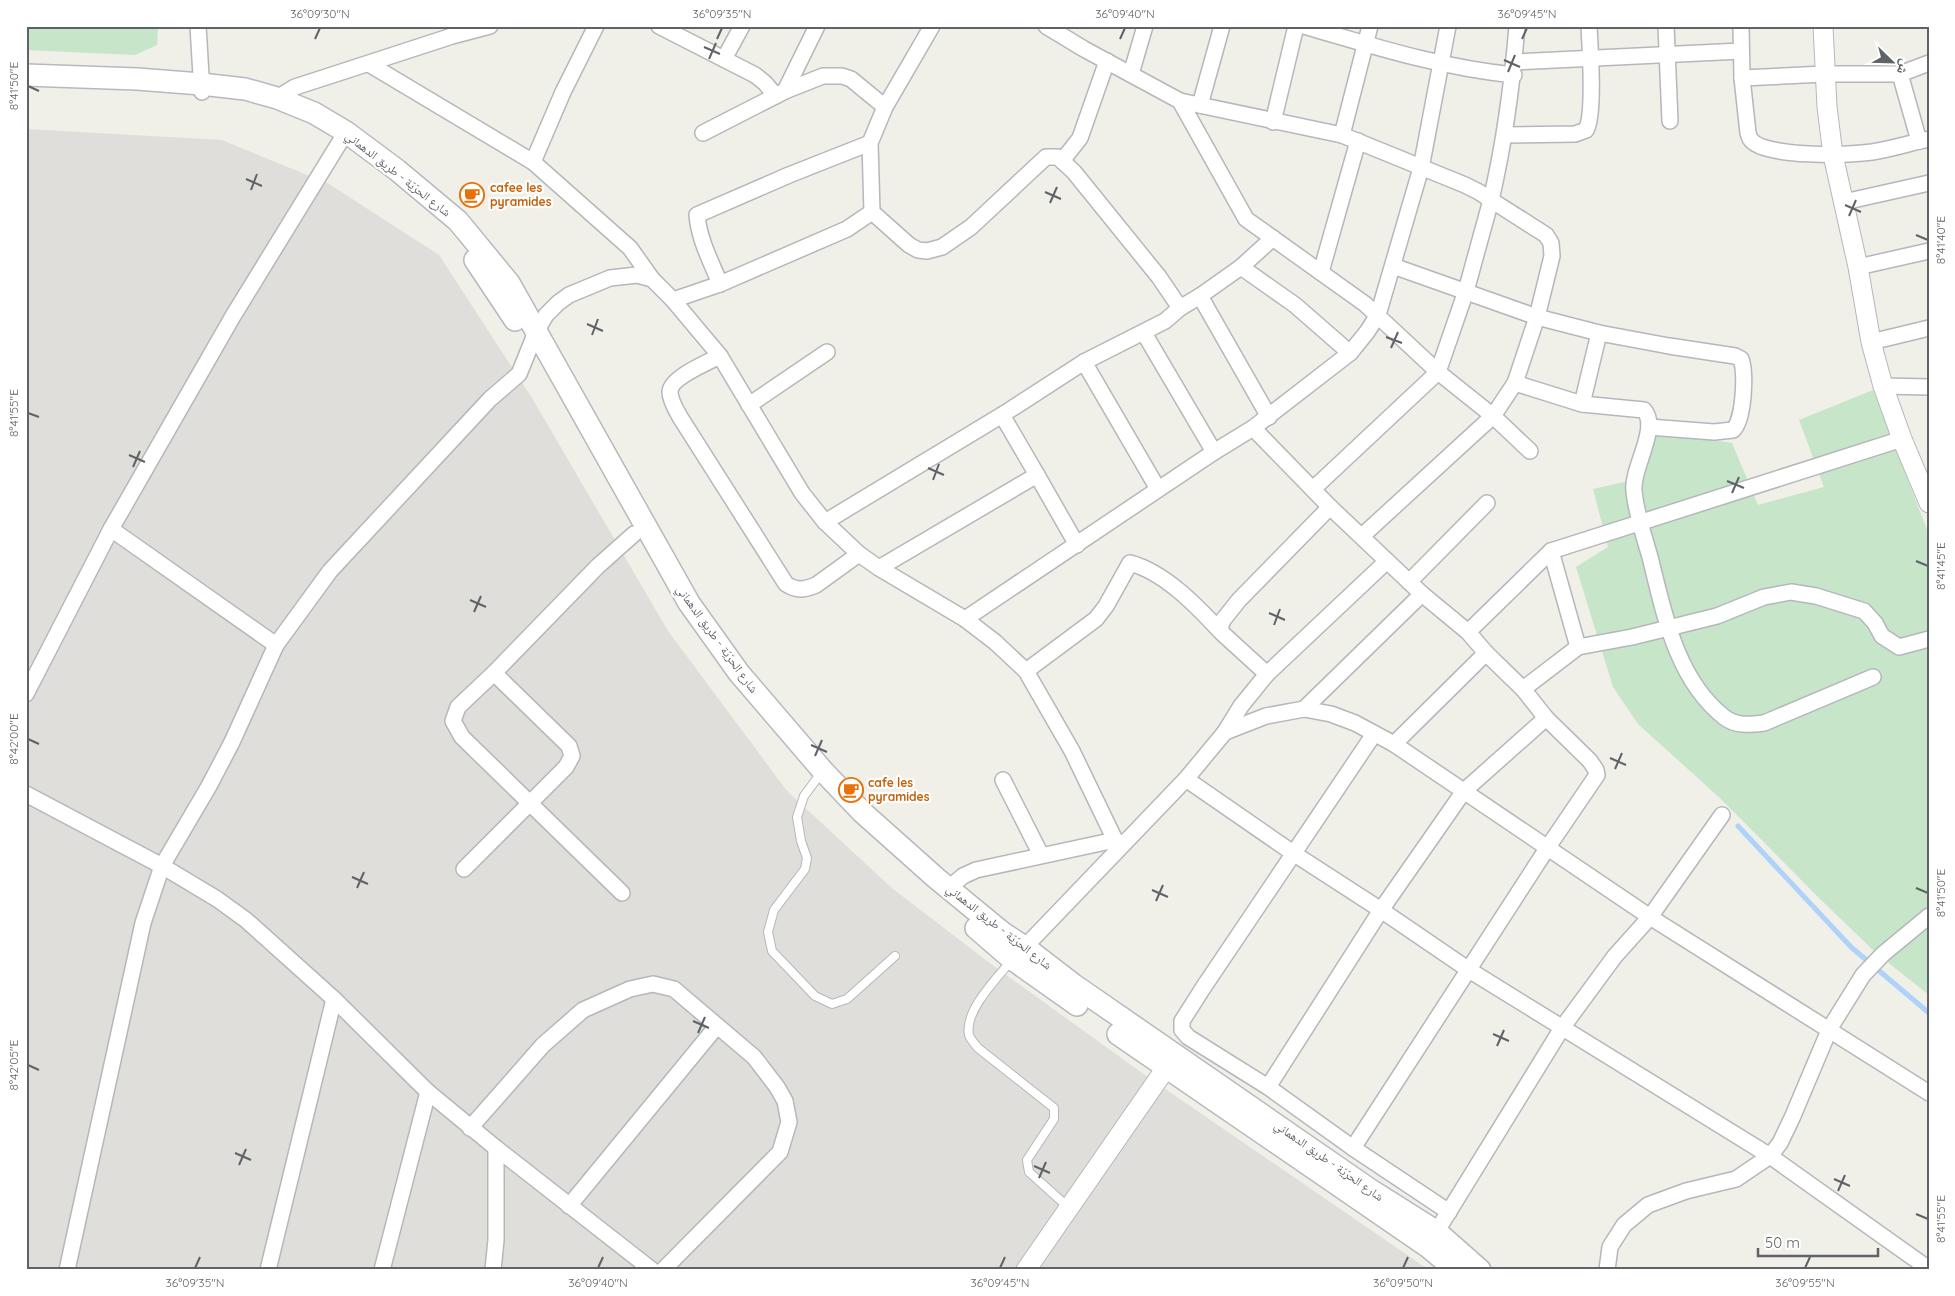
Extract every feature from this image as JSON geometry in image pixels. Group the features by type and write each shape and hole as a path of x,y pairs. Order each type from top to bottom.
{"main road":[{"name":"شارع الحرّيّة - طريق الدهماني","path":"26,75 202,89 293,115 344,136"},
{"name":"شارع الحرّيّة - طريق الدهماني","path":"26,87 245,89 277,98 314,113 344,136 444,222 464,244 533,339 689,603 738,673 818,776 845,815 893,859 1019,953 1171,1062 1480,1270"},
{"name":"شارع الحرّيّة - طريق الدهماني","path":"533,339 605,484 684,620 708,654 773,734 818,776 1003,933 1019,953"},
{"name":"شارع الحرّيّة - طريق الدهماني","path":"1432,1239 1456,1270"}],"street":[{"path":"198,26 202,89"},
{"path":"277,98 295,87 452,36 490,26"},
{"path":"533,162 563,92 596,26"},
{"path":"659,26 674,30 755,75 780,93"},
{"path":"724,59 742,26"},
{"path":"780,93 817,26"},
{"path":"932,26 885,107 870,142 872,212 918,250 942,247 971,227 1046,157 1058,157 1074,172 1159,277 1180,308"},
{"path":"1131,74 1146,26"},
{"path":"1200,105 1222,26"},
{"path":"1273,122 1296,26"},
{"path":"1304,26 1364,44 1476,71 1514,68 1591,57 1741,50"},
{"path":"1342,135 1370,26"},
{"path":"965,619 1269,417 1350,353 1378,316 1393,266 1421,168 1448,26"},
{"path":"1313,489 1438,372 1466,291 1491,200 1506,134 1517,26"},
{"path":"1506,134 1575,134 1586,130 1590,119 1591,57 1589,26"},
{"path":"1666,26 1670,121"},
{"path":"1741,26 1742,78 1748,132 1751,140 1759,145 1784,152 1833,155 1873,152 1924,140 1900,74"},
{"path":"1823,26 1824,74 1833,155 1858,267 1871,342 1882,386 1928,501"},
{"path":"1053,28 1107,62 1180,101 1342,135 1479,192 1546,235 1551,243 1552,256 1537,318 1516,383 1492,416 1362,536"},
{"path":"1062,161 1080,138 1107,62"},
{"path":"1742,78 1824,74 1900,74 1929,63"},
{"path":"369,64 533,162 630,248 652,279 673,300 720,356 802,493 825,522 859,554 965,619 995,642 1026,671 1072,751 1119,842"},
{"path":"703,133 780,93 823,76 842,76 860,85 885,107"},
{"path":"1180,101 1246,219 1366,304 1438,372 1492,416 1530,452"},
{"path":"26,694 111,529 233,316 344,136"},
{"path":"1321,272 1358,141"},
{"path":"720,284 698,230 697,215 870,142"},
{"path":"1844,202 1929,184"},
{"path":"673,300 720,284 847,229 872,212"},
{"path":"825,522 1002,415 1084,362 1165,321 1180,308 1241,268 1273,238"},
{"path":"1858,267 1929,251"},
{"path":"1393,266 1537,318 1599,333 1735,356 1741,359 1744,367 1744,384 1738,424 1733,430 1714,432 1649,427"},
{"path":"1241,268 1294,305 1350,353"},
{"path":"67,1270 143,923 162,866 209,786 232,742 276,645 330,571 490,399 519,374 533,339 546,315 558,303 569,295 593,284 625,275 637,275 652,279"},
{"path":"1200,296 1269,417"},
{"path":"1871,342 1929,328"},
{"path":"1144,333 1214,452"},
{"path":"1582,404 1599,333"},
{"path":"749,405 827,352"},
{"path":"720,356 680,378 670,388 670,394 680,417 786,584 802,590 816,585 859,554"},
{"path":"1084,362 1158,489"},
{"path":"1516,383 1582,404 1644,410 1649,419 1649,427 1633,488 1668,628 1694,686 1725,718 1745,726 1764,723 1873,676"},
{"path":"1882,386 1929,387"},
{"path":"1002,415 1077,545"},
{"path":"1253,428 1409,582 1468,632 1486,653 1523,689 1546,718 1590,761 1597,775 1548,847 1353,1148"},
{"path":"1468,632 1551,551 1902,439"},
{"path":"879,568 1037,475"},
{"path":"1409,582 1487,503"},
{"path":"1220,631 1223,620 1239,600 1330,506"},
{"path":"111,529 276,645"},
{"path":"622,893 462,737 453,721 458,707 494,673 598,566 634,534"},
{"path":"1551,551 1578,647"},
{"path":"1019,953 1119,842 1186,779 1225,732 1241,706 1267,674 1387,561"},
{"path":"1026,671 1096,619 1106,606 1130,562 1144,566 1193,602 1220,631 1267,674"},
{"path":"1523,689 1578,647 1717,616 1764,597 1791,592 1816,596 1864,611 1875,622 1882,636 1899,647 1929,639"},
{"path":"1304,709 1422,594"},
{"path":"1394,744 1486,653"},
{"path":"464,869 531,804 566,767 572,756 569,746 494,673"},
{"path":"1225,732 1266,716 1304,709 1331,714 1355,723 1394,744 1650,917 1830,1028 1929,1093"},
{"path":"1268,1087 1381,910 1464,791 1546,718"},
{"path":"1374,734 1182,1021 1182,1030 1188,1037 1268,1087 1353,1148 1449,1212"},
{"path":"1186,779 1468,970 1770,1156 1921,1267"},
{"path":"1003,780 1041,855"},
{"path":"26,794 162,866 217,899 246,920 334,999 428,1092 470,1128 652,1270"},
{"path":"1432,1239 1562,1028 1615,956 1650,917 1722,815"},
{"path":"949,888 962,876 976,870 1041,855 1119,842"},
{"path":"1607,1270 1610,1247 1624,1225 1648,1205 1686,1191 1736,1179 1770,1156 1780,1143 1792,1118 1830,1028 1867,971 1929,916"},
{"path":"470,1128 543,1045 582,1010 630,989 653,984 674,989 754,1057 777,1087 785,1101 788,1122 780,1152 663,1270"},
{"path":"268,1270 334,999"},
{"path":"569,1206 717,1026"},
{"path":"1026,1270 1068,1207 1171,1062"},
{"path":"382,1270 428,1092"},
{"path":"493,1270 496,1240 496,1148"}],"lane":[{"path":"818,776 804,796 797,817 801,841 807,858 805,869 774,910 768,932 772,951 815,996 832,1004 847,999 895,956"},
{"path":"1019,953 977,1002 969,1023 969,1036 978,1048 1054,1108 1054,1119 1026,1160 1029,1172 1068,1207"}],"shaded area":[{"path":"26,129 222,140 329,184 439,255 532,398 668,631 787,791 893,889 991,964 1142,1073 1429,1270 26,1270"}],"green space":[{"path":"26,26 158,26 157,45 135,55 26,50"},
{"path":"1873,390 1929,535 1929,995 1876,953 1722,800 1638,724 1613,687 1576,567 1608,547 1593,489 1629,481 1652,430 1732,443 1758,505 1824,487 1799,420"}],"waterway":[{"path":"1738,826 1851,947 1929,1013"}],"place":[{"name":"cafee les pyramides","path":"472,195"},
{"name":"cafe les pyramides","path":"851,790"}]}
